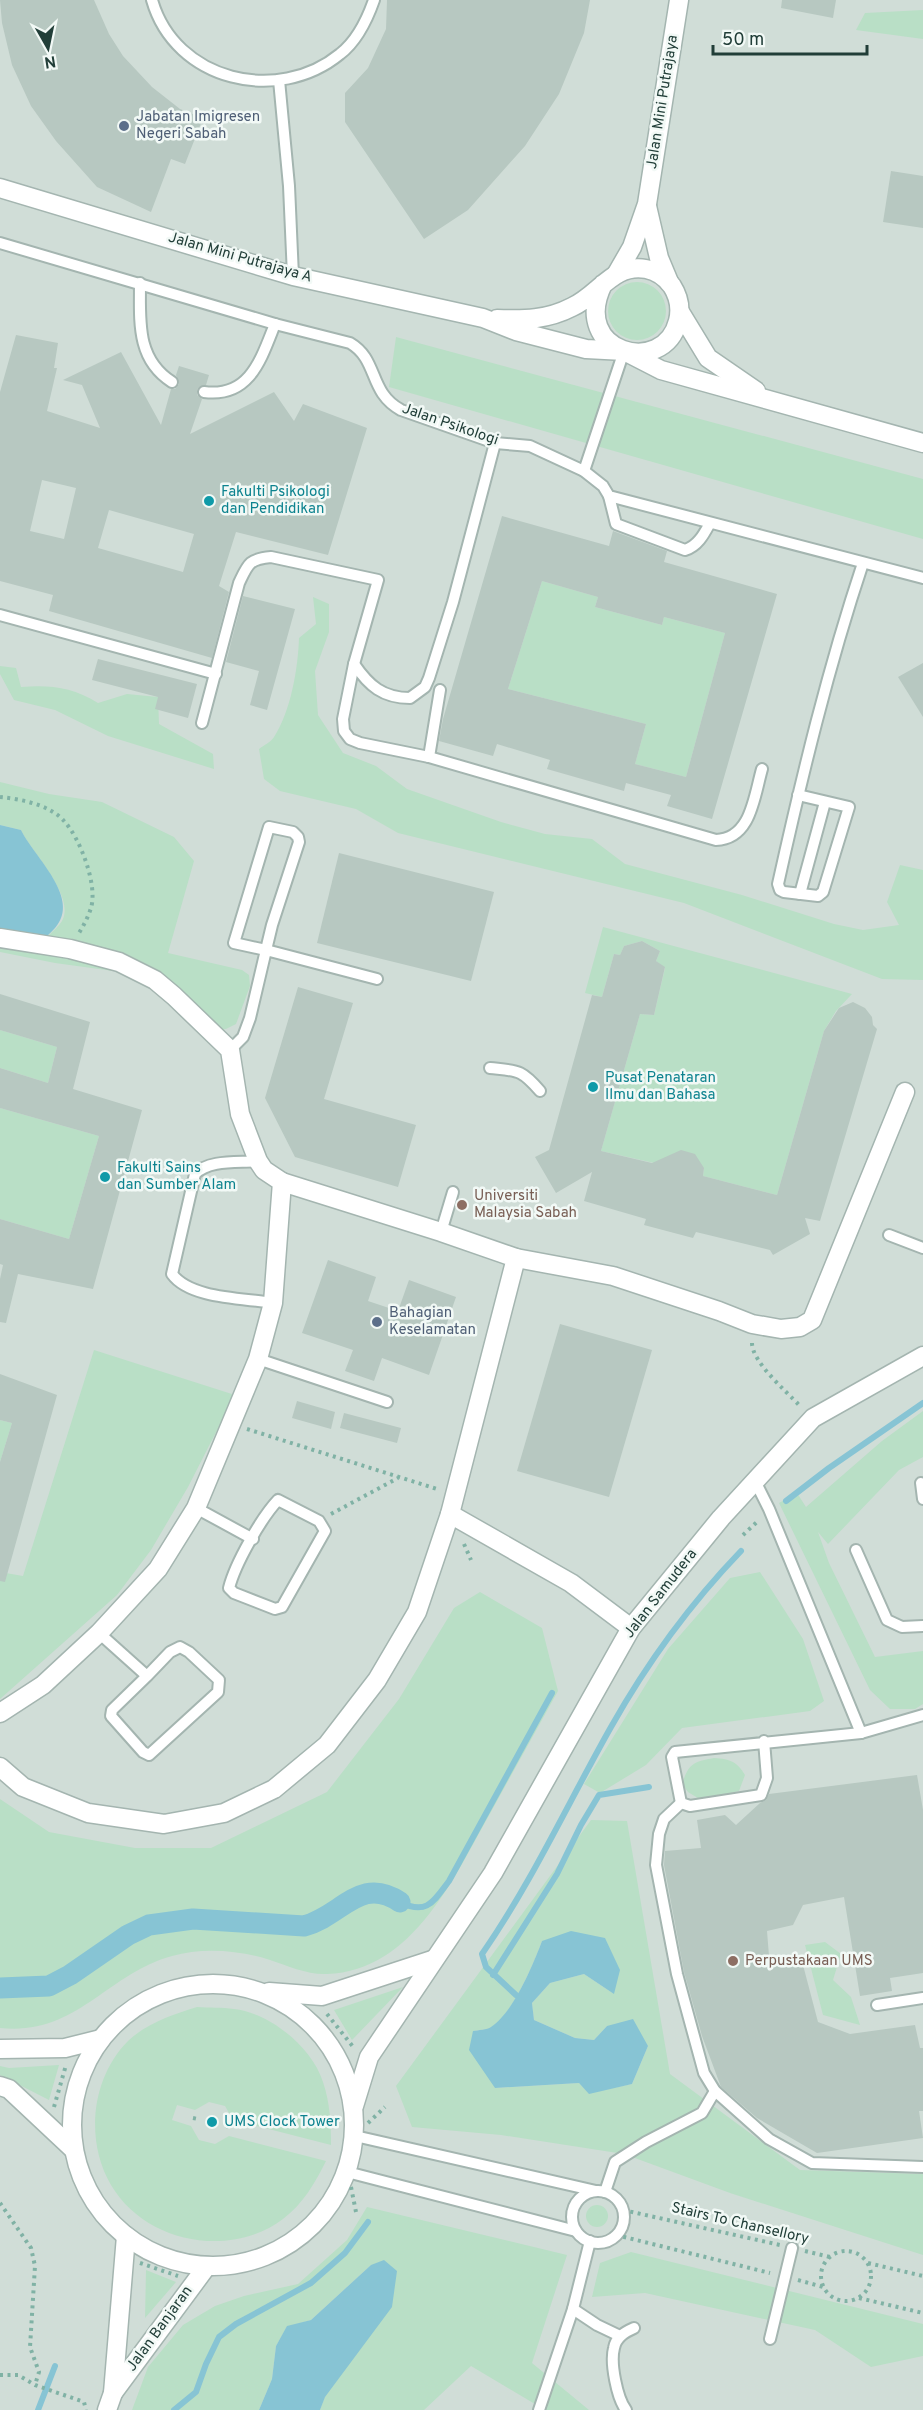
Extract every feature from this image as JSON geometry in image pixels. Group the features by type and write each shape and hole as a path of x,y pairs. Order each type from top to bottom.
{"street":[{"name":"Jalan Mini Putrajaya","path":"647,204 679,0"},
{"name":"Jalan Mini Putrajaya A","path":"0,188 293,276 483,318"},
{"path":"483,318 535,320 574,307 617,273 632,247 647,204"},
{"path":"647,204 659,258 675,291 680,312 708,358 767,398"},
{"path":"617,273 639,268 650,270 669,282"},
{"path":"603,284 596,297 595,320 606,339 661,370 923,443"},
{"path":"483,318 516,331 586,349 646,352 666,342 673,333 680,312"},
{"path":"0,938 70,949 119,962 155,980 230,1050 240,1114 258,1161 264,1170 282,1182 516,1258 613,1276 752,1324 781,1329 800,1327 812,1320 905,1092"},
{"path":"0,1713 43,1685 99,1633 158,1569 196,1509 258,1359 273,1303 282,1182"},
{"path":"0,1767 23,1787 88,1813 164,1824 224,1813 274,1789 327,1746 377,1680 417,1612 450,1514 516,1258"},
{"name":"Jalan Samudera","path":"354,2106 369,2057 432,1960 493,1873 631,1628 721,1518 813,1418 923,1356"},
{"path":"450,1514 571,1583 631,1628"},
{"path":"258,1991 290,2006 324,2036 346,2075 354,2106 355,2136 347,2172 331,2204 307,2231 277,2251 243,2263 207,2266 164,2257 126,2236 91,2198 73,2149 72,2111 81,2073 101,2039 126,2014 155,1996 189,1986 224,1984 258,1991 322,1996 432,1960"},
{"path":"0,2049 65,2048 101,2039"},
{"path":"0,2086 9,2089 73,2149"},
{"name":"Jalan Banjaran","path":"110,2402 126,2236"},
{"name":"Jalan Banjaran","path":"110,2402 207,2266"}],"lane":[{"path":"152,0 170,37 198,63 233,79 279,80 309,74 341,54 365,24 374,0"},
{"path":"279,80 289,186 293,276"},
{"name":"Jalan Psikologi","path":"0,243 275,324 350,343 365,356 381,394 389,404 495,443 530,446 584,471 603,486 609,496"},
{"path":"140,283 141,339 157,370 172,382"},
{"path":"204,392 226,391 244,382 258,365 275,324"},
{"path":"584,471 624,351"},
{"path":"354,664 369,684 385,694 410,698 425,687 453,602 495,443"},
{"path":"710,523 703,536 692,547 685,550 616,524 609,496 923,578"},
{"path":"202,723 240,583 247,566 256,559 271,557 378,580 354,664 343,719 344,730 350,739 429,757 716,840 728,840 743,828 762,769"},
{"path":"798,795 849,807 823,892 818,896 784,892 780,890 778,884 798,795 847,613 863,563"},
{"path":"0,615 216,674"},
{"path":"429,757 440,690"},
{"path":"800,894 825,802"},
{"path":"230,1050 243,1037 250,1018 266,950 272,925 299,842 293,832 269,827 234,943 266,950 377,979"},
{"path":"490,1068 525,1074 540,1091"},
{"path":"258,1161 215,1164 201,1167 195,1174 172,1274 178,1283 194,1291 273,1303"},
{"path":"441,1232 453,1192"},
{"path":"889,1235 923,1248"},
{"path":"258,1359 387,1402"},
{"path":"755,1481 861,1732"},
{"path":"921,1483 923,1499"},
{"path":"278,1500 319,1521 325,1531 282,1607 275,1609 234,1593 229,1588 236,1568 253,1539 278,1500"},
{"path":"196,1509 253,1539"},
{"path":"856,1550 888,1620 902,1627 923,1626"},
{"path":"99,1633 147,1676"},
{"path":"180,1647 189,1652 219,1680 220,1685 218,1692 149,1755 143,1752 111,1716 112,1710 147,1676 170,1652 180,1647"},
{"path":"681,1803 672,1757 675,1752 861,1732 923,1715"},
{"path":"681,1803 690,1806 761,1795 767,1778 764,1741"},
{"path":"681,1803 664,1819 659,1834 656,1865 678,1974 704,2073 715,2091 769,2139 812,2163 923,2167"},
{"path":"877,2006 923,1998"},
{"path":"576,2231 572,2214 574,2205 580,2198 601,2191 615,2162 646,2142 702,2113 715,2091"},
{"path":"347,2172 576,2231 590,2241 608,2240 616,2235 624,2219 623,2210 613,2196 601,2191 355,2136"},
{"path":"539,2410 573,2309 590,2241"},
{"path":"770,2339 792,2248"},
{"path":"573,2309 597,2325 620,2336"},
{"path":"626,2410 614,2375 613,2348 620,2336 634,2328"}],"path":[{"path":"0,797 17,799 48,810 64,821 78,842 89,869 92,906 70,949"},
{"path":"752,1324 752,1350 769,1374 813,1418"},
{"path":"232,1425 455,1494"},
{"path":"319,1521 399,1477"},
{"path":"322,1996 324,2010 351,2047 369,2057"},
{"path":"41,2119 55,2107 67,2062 65,2048"},
{"path":"347,2172 356,2212"},
{"path":"0,2203 31,2248 35,2266 30,2347 39,2373 35,2385"},
{"name":"Stairs To Chansellory","path":"623,2210 830,2257 838,2253 854,2252 867,2262 923,2276"},
{"path":"616,2235 823,2287"},
{"path":"830,2257 822,2271 823,2287 828,2294 842,2301 858,2298 923,2313"},
{"path":"858,2298 869,2286 870,2270 867,2262"},
{"path":"124,2263 143,2263 182,2277 192,2287"},
{"path":"0,2375 18,2375 35,2385 84,2402 86,2410"}],"shaded area":[{"name":"Universiti Malaysia Sabah","path":"0,0 923,0 923,2410 0,2410"}],"green space":[{"path":"923,10 923,39 856,30 865,13"},
{"path":"637,282 648,284 661,295 666,311 664,322 653,335 637,340 626,338 613,327 608,311 610,300 621,287"},
{"path":"396,337 923,479 923,539 389,387"},
{"path":"542,581 598,597 595,607 662,625 664,617 725,633 686,777 635,764 646,724 508,689"},
{"path":"313,597 329,604 329,632 315,671 318,715 343,753 376,766 407,789 501,822 545,834 592,839 625,864 742,895 834,924 863,930 899,925 887,902 900,865 923,870 923,980 882,979 684,903 398,833 356,809 280,791 264,779 259,749 273,739 285,715 295,676 299,638 316,624"},
{"path":"0,666 16,668 21,687 61,688 79,693 98,703 127,694 158,697 159,724 213,754 214,769 108,736 55,710 14,700 0,674"},
{"path":"0,782 49,794 102,802 174,837 194,861 168,953 242,970 249,975 250,986 236,1024 226,1029 214,1030 177,997 128,973 55,963 0,952 0,941 49,935 62,921 65,911 63,899 51,874 21,830 0,825"},
{"path":"603,927 852,994 836,1011 824,1031 777,1195 703,1176 704,1168 663,1165 601,1151 640,1014 654,1015 665,968 656,961 660,951 642,941 624,946 620,955 614,954 602,997 585,993"},
{"path":"0,1030 57,1047 48,1083 0,1068"},
{"path":"0,1108 99,1136 69,1239 0,1219"},
{"path":"94,1350 235,1395 188,1487 151,1550 117,1595 0,1699 0,1572 23,1576"},
{"path":"923,1411 923,1457 899,1470 828,1544 818,1532 829,1563 875,1657 923,1651 923,1704 915,1709 890,1709 870,1690 779,1503 797,1493 806,1507 882,1441"},
{"path":"0,1420 12,1423 0,1462"},
{"path":"760,1572 803,1639 824,1701 810,1711 682,1728 646,1765 600,1793 584,1784 668,1649 730,1578"},
{"path":"480,1592 542,1628 558,1691 463,1863 428,1915 408,1938 384,1956 358,1969 327,1974 305,1972 234,1952 184,1953 149,1965 128,1976 90,2002 50,2023 27,2028 0,2028 0,1799 49,1832 135,1848 211,1848 327,1792 399,1699 454,1608"},
{"path":"714,1758 733,1762 745,1775 739,1791 701,1800 688,1792 682,1784 693,1765"},
{"path":"591,1820 627,1821 670,2074 800,2170 923,2174 923,2255 730,2193 624,2154 501,2135 412,2127 396,2086","holes":["542,1941 614,1994 584,1974 550,1983 532,2003 534,2020 575,2038 594,2040 607,2026 648,2046 632,2084 589,2093 579,2083 495,2088 473,2031 492,2027 507,2011 522,1988"]},
{"path":"825,1942 841,1954 833,1980 851,1997 860,2025 823,2015 805,1945"},
{"path":"403,1987 352,2040 334,2010"},
{"path":"197,2007 229,2008 248,2012 262,2017 288,2034 310,2056 323,2082 329,2105 331,2145 233,2120 225,2106 209,2102 195,2110 177,2105 172,2120 191,2126 199,2140 215,2144 229,2136 326,2161 308,2193 297,2207 283,2219 262,2231 239,2239 214,2241 190,2239 166,2232 145,2220 126,2205 111,2185 97,2149 96,2110 106,2073 116,2056 128,2041 143,2029"},
{"path":"59,2065 49,2100 0,2075 0,2066 9,2068"},
{"path":"593,2205 601,2205 608,2212 608,2220 601,2227 593,2227 586,2220 586,2212"},
{"path":"367,2207 567,2255 532,2363 589,2410 545,2410 471,2366 424,2410 320,2410 371,2265 311,2320 287,2327 276,2346 272,2379 259,2410 132,2410 148,2367 183,2325 215,2306 244,2296 298,2284 347,2240"},
{"path":"631,2252 923,2324 923,2356 871,2367 815,2330 645,2293 592,2297 600,2263"},
{"path":"146,2270 176,2282 145,2318"}],"water":[{"path":"0,825 21,830 60,891 63,904 62,916 48,935 36,942 0,941"},
{"path":"571,1931 605,1938 620,1970 614,1994 584,1974 550,1983 532,2003 534,2020 575,2038 594,2040 607,2026 633,2019 648,2046 632,2084 589,2094 579,2083 495,2088 469,2050 473,2031 491,2027 507,2011 521,1988 542,1941"},
{"path":"384,2260 397,2271 392,2307 325,2397 320,2410 259,2410 272,2379 276,2346 287,2326 311,2320 371,2265"}],"building":[{"path":"0,0 94,0 109,34 123,56 152,87 180,109 203,118 185,164 171,159 151,212 97,187 56,141 31,106 12,65 2,23"},
{"path":"387,0 590,0 584,33 559,94 525,146 468,210 424,239 345,122 345,93 368,68 386,29"},
{"path":"782,0 836,0 833,18 781,8"},
{"path":"891,171 923,176 923,228 883,222"},
{"name":"Fakulti Psikologi dan Pendidikan","path":"16,335 58,343 54,368 57,368 47,411 100,428 82,385 63,380 121,352 161,425 171,389 175,389 179,384 176,375 179,366 209,375 206,385 197,389 197,395 202,399 190,434 274,392 294,421 303,404 367,428 328,555 236,532 219,586 229,592 212,658 49,611 53,595 0,581 0,392","holes":["42,480 76,488 64,539 30,531","109,510 194,534 183,572 98,548"]},
{"path":"502,516 609,546 613,531 667,551 664,562 777,594 712,819 667,806 671,795 626,783 624,791 547,769 550,760 497,744 493,756 439,741 443,719","holes":["542,581 598,597 595,607 662,625 664,617 725,633 686,777 635,764 646,724 508,689"]},
{"path":"243,596 295,609 267,710 250,705 259,671 226,662"},
{"path":"98,659 197,684 188,718 155,709 158,697 92,680"},
{"path":"923,663 923,717 898,677"},
{"path":"339,853 494,892 471,981 317,943"},
{"name":"Pusat Penataran Ilmu dan Bahasa","path":"642,941 660,951 656,961 665,967 654,1015 640,1014 601,1151 652,1163 681,1150 695,1154 704,1168 703,1176 777,1195 824,1031 839,1008 853,1002 865,1008 872,1017 873,1025 877,1029 820,1221 805,1218 810,1234 773,1255 770,1250 696,1232 693,1238 644,1225 646,1219 584,1201 592,1172 556,1193 535,1157 549,1150 592,995 602,997 614,954 620,955 624,946"},
{"path":"298,987 353,1003 324,1099 416,1125 398,1187 295,1157 265,1098"},
{"name":"Fakulti Sains dan Sumber Alam","path":"0,994 90,1022 73,1089 142,1110 93,1289 18,1274 6,1323 0,1322 0,1279 3,1265 0,1264 0,1219 69,1239 99,1136 0,1108 0,1068 48,1083 57,1047 0,1030"},
{"name":"Bahagian Keselamatan","path":"328,1260 376,1277 368,1301 398,1311 409,1280 456,1297 429,1375 382,1358 374,1381 345,1371 353,1350 302,1333"},
{"path":"560,1324 652,1350 609,1497 517,1471"},
{"path":"0,1374 57,1395 5,1582 0,1581 0,1462 12,1423 0,1420"},
{"path":"297,1401 335,1412 331,1429 292,1418"},
{"path":"344,1413 401,1428 397,1443 340,1428"},
{"name":"Perpustakaan UMS","path":"917,1775 923,1810 923,1973 890,1978 892,1991 860,1996 844,1897 803,1905 793,1925 767,1931 769,1956 803,1965 818,2022 850,2034 915,2025 920,2048 923,2048 923,2111 919,2111 923,2138 817,2153 757,2118 721,2087 702,2036 684,1972 664,1865 665,1851 701,1848 697,1820 725,1815 736,1825 766,1800 769,1794"}],"waterway":[{"path":"786,1501 829,1468 923,1403"},
{"path":"516,1995 486,1967 482,1954 517,1899 639,1680 687,1613 741,1551"},
{"path":"400,1902 409,1906 423,1907 434,1900 449,1881 552,1693"},
{"path":"493,1975 557,1874 581,1825 599,1795 649,1787"},
{"path":"0,1988 49,1986 70,1975 128,1935 149,1925 193,1919 304,1926 362,1895 373,1893 386,1895 400,1902"},
{"path":"174,2410 196,2392 219,2337 236,2324 311,2283 345,2253 368,2222"},
{"path":"38,2410 55,2366"}],"place":[{"name":"Jabatan Imigresen Negeri Sabah","path":"124,126"},
{"name":"Fakulti Psikologi dan Pendidikan","path":"209,501"},
{"name":"Pusat Penataran Ilmu dan Bahasa","path":"593,1087"},
{"name":"Fakulti Sains dan Sumber Alam","path":"105,1177"},
{"name":"Universiti Malaysia Sabah","path":"462,1205"},
{"name":"Bahagian Keselamatan","path":"377,1322"},
{"name":"Perpustakaan UMS","path":"733,1961"},
{"name":"UMS Clock Tower","path":"212,2122"}]}
